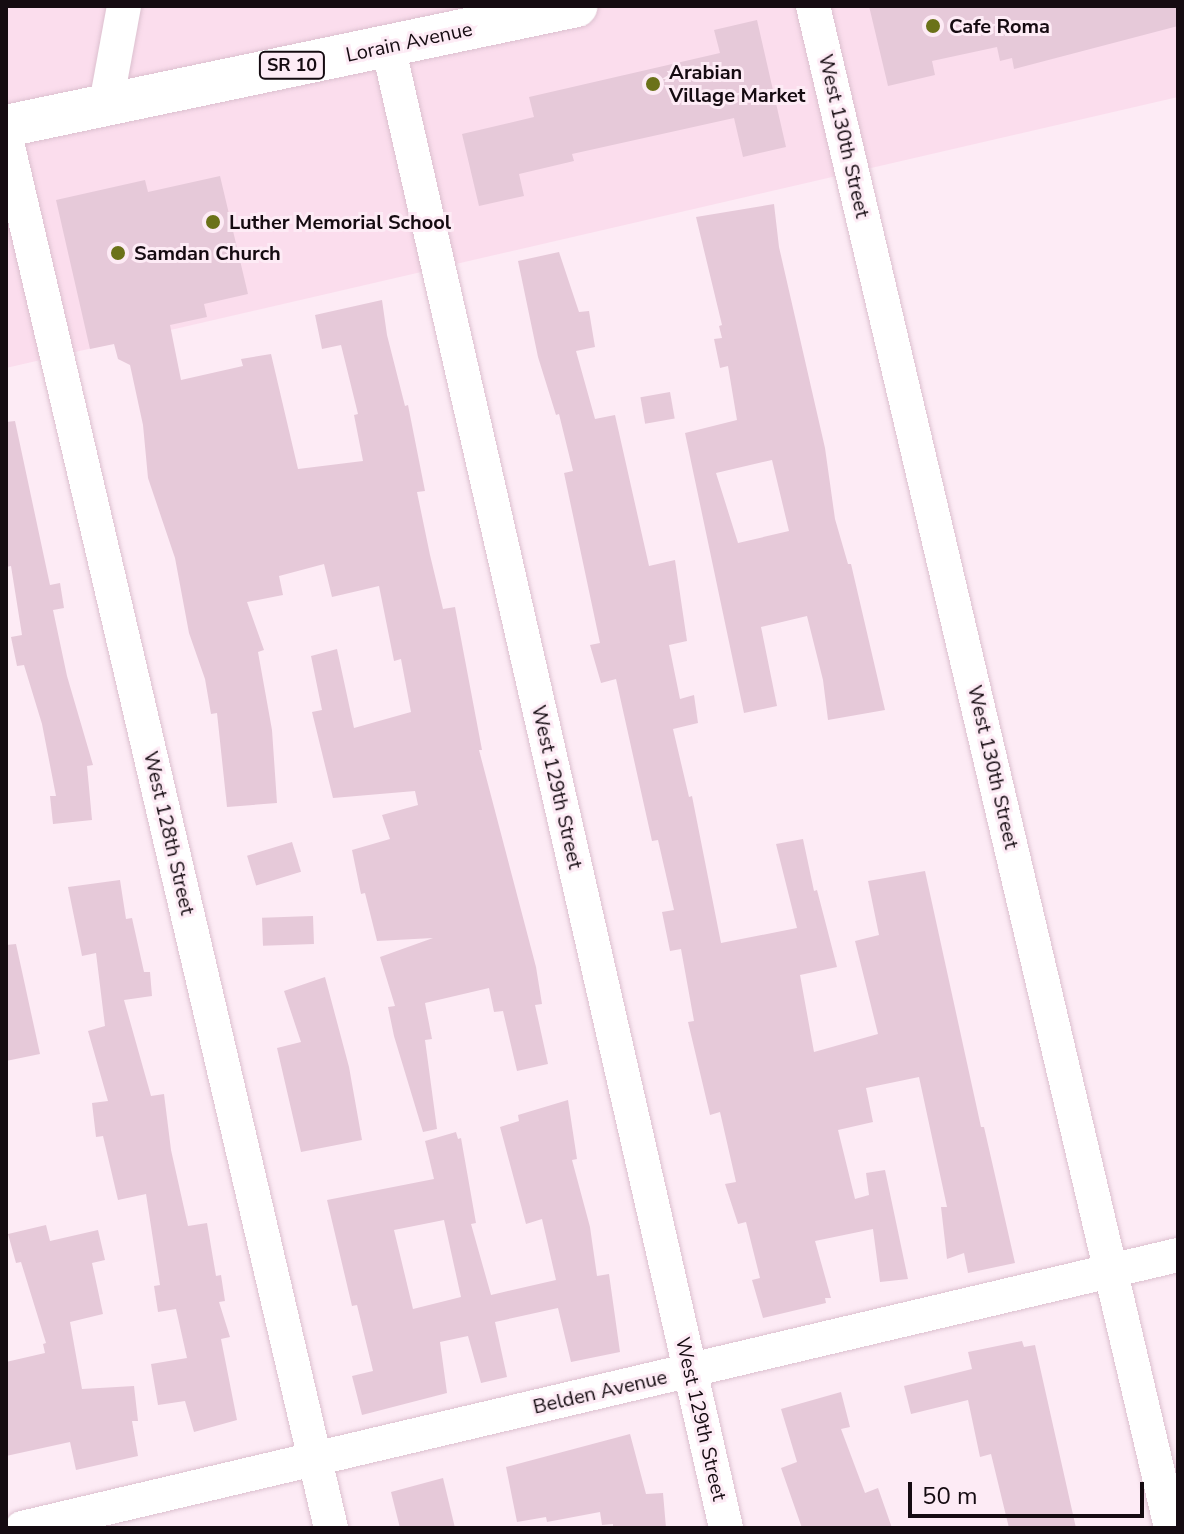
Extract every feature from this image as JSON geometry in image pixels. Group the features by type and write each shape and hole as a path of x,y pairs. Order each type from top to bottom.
{"main road":[{"name":"Lorain Avenue","path":"6,126 388,46 509,14 577,6"}],"street":[{"path":"106,104 124,6"},
{"name":"West 130th Street","path":"813,6 1171,1528"},
{"name":"West 129th Street","path":"388,46 726,1528"},
{"name":"West 128th Street","path":"6,138 331,1528"},
{"name":"Belden Avenue","path":"22,1528 1178,1255"}],"shaded area":[{"path":"6,6 1178,6 1178,97 6,368"}],"building":[{"path":"869,6 1178,6 1178,26 1014,69 1012,58 1000,61 997,47 932,61 935,75 888,86"},
{"path":"757,20 786,147 743,157 734,118 572,154 574,161 519,174 524,196 479,206 462,134 534,117 529,97 720,53 714,30"},
{"path":"220,176 248,294 204,304 207,317 170,325 181,380 243,366 241,359 271,354 298,469 363,461 354,415 358,414 341,345 322,349 315,315 382,300 387,335 405,406 408,405 425,491 417,492 430,555 443,609 455,607 482,750 479,750 536,967 542,1004 535,1005 548,1064 517,1071 503,1011 494,1012 489,988 425,1003 432,1039 425,1040 437,1129 423,1132 394,1036 388,1007 395,1006 380,957 433,938 377,941 365,893 361,894 352,850 390,839 382,815 418,805 415,791 333,798 312,712 322,710 311,656 337,649 354,728 411,712 401,659 394,661 379,586 332,597 324,564 279,576 283,595 247,602 264,650 258,652 272,730 277,803 227,807 217,713 211,714 205,679 189,633 175,558 148,478 143,425 130,365 118,359 114,344 90,349 56,200 145,180 148,192"},
{"path":"774,204 779,247 825,448 835,519 848,564 851,564 885,710 828,720 823,680 807,616 761,627 777,706 744,713 685,433 737,420 728,366 720,368 714,339 722,338 719,326 722,325 696,217","holes":["772,460 789,531 738,543 716,473"]},
{"path":"559,252 579,312 589,311 595,347 576,351 595,419 615,415 649,566 675,560 687,641 669,645 680,699 694,695 698,723 673,729 689,797 692,796 721,943 797,928 776,844 803,839 814,891 817,890 837,967 800,975 814,1052 878,1034 855,941 879,935 868,881 925,871 981,1127 984,1127 1015,1263 968,1273 964,1253 947,1259 941,1207 947,1207 919,1077 866,1088 873,1122 838,1130 855,1199 869,1195 866,1173 885,1170 908,1279 880,1282 873,1229 815,1241 831,1298 825,1298 826,1303 763,1318 752,1280 760,1278 746,1222 738,1224 725,1184 736,1182 720,1112 710,1115 688,1022 694,1021 681,949 670,951 662,912 674,910 658,840 652,841 616,679 601,683 590,645 600,643 564,473 573,471 559,414 556,415 538,357 518,261"},
{"path":"670,392 675,419 645,424 640,397"},
{"path":"15,421 50,585 60,583 64,608 53,610 67,676 93,765 87,766 92,820 53,824 50,796 56,796 42,724 24,665 17,666 11,637 22,635 11,566 6,567 6,422"},
{"path":"292,842 301,872 256,885 247,856"},
{"path":"120,880 126,919 132,918 144,972 150,972 152,996 124,1000 151,1096 164,1094 171,1150 188,1226 207,1223 216,1276 221,1275 225,1301 219,1302 230,1337 221,1339 237,1420 194,1432 185,1401 158,1405 151,1364 187,1358 176,1309 158,1312 154,1286 160,1285 146,1194 118,1200 103,1136 96,1137 92,1103 108,1101 88,1031 105,1026 96,953 82,956 68,887"},
{"path":"313,916 314,944 263,946 262,918"},
{"path":"16,944 40,1054 6,1061 6,945"},
{"path":"325,977 349,1067 362,1140 301,1152 277,1048 301,1042 284,991"},
{"path":"568,1100 577,1159 572,1160 590,1227 597,1276 609,1274 620,1352 571,1362 558,1308 495,1322 507,1377 481,1383 468,1336 440,1342 447,1393 362,1415 352,1376 373,1371 357,1305 352,1306 327,1200 434,1179 425,1141 456,1132 458,1139 461,1138 476,1223 471,1224 491,1295 556,1280 542,1219 526,1224 500,1127 519,1121 518,1115","holes":["444,1220 461,1297 413,1309 394,1230"]},
{"path":"46,1225 50,1241 98,1230 105,1260 92,1263 103,1314 70,1322 82,1389 134,1386 138,1421 132,1421 138,1456 76,1470 70,1442 6,1456 6,1362 45,1353 43,1344 46,1343 21,1262 16,1263 8,1234"},
{"path":"1022,1341 1024,1347 1035,1345 1076,1528 1009,1528 991,1454 980,1457 968,1400 911,1414 904,1386 972,1369 968,1352"},
{"path":"841,1392 850,1427 841,1429 865,1493 878,1488 892,1528 802,1528 781,1468 797,1462 781,1409"},
{"path":"630,1434 646,1494 663,1493 666,1528 613,1528 613,1524 602,1525 600,1512 547,1522 546,1517 517,1522 506,1467"},
{"path":"443,1478 455,1528 400,1528 391,1492"}],"place":[{"name":"Cafe Roma","path":"933,26"},
{"name":"Arabian Village Market","path":"653,84"},
{"name":"Luther Memorial School","path":"213,222"},
{"name":"Samdan Church","path":"118,253"}]}
